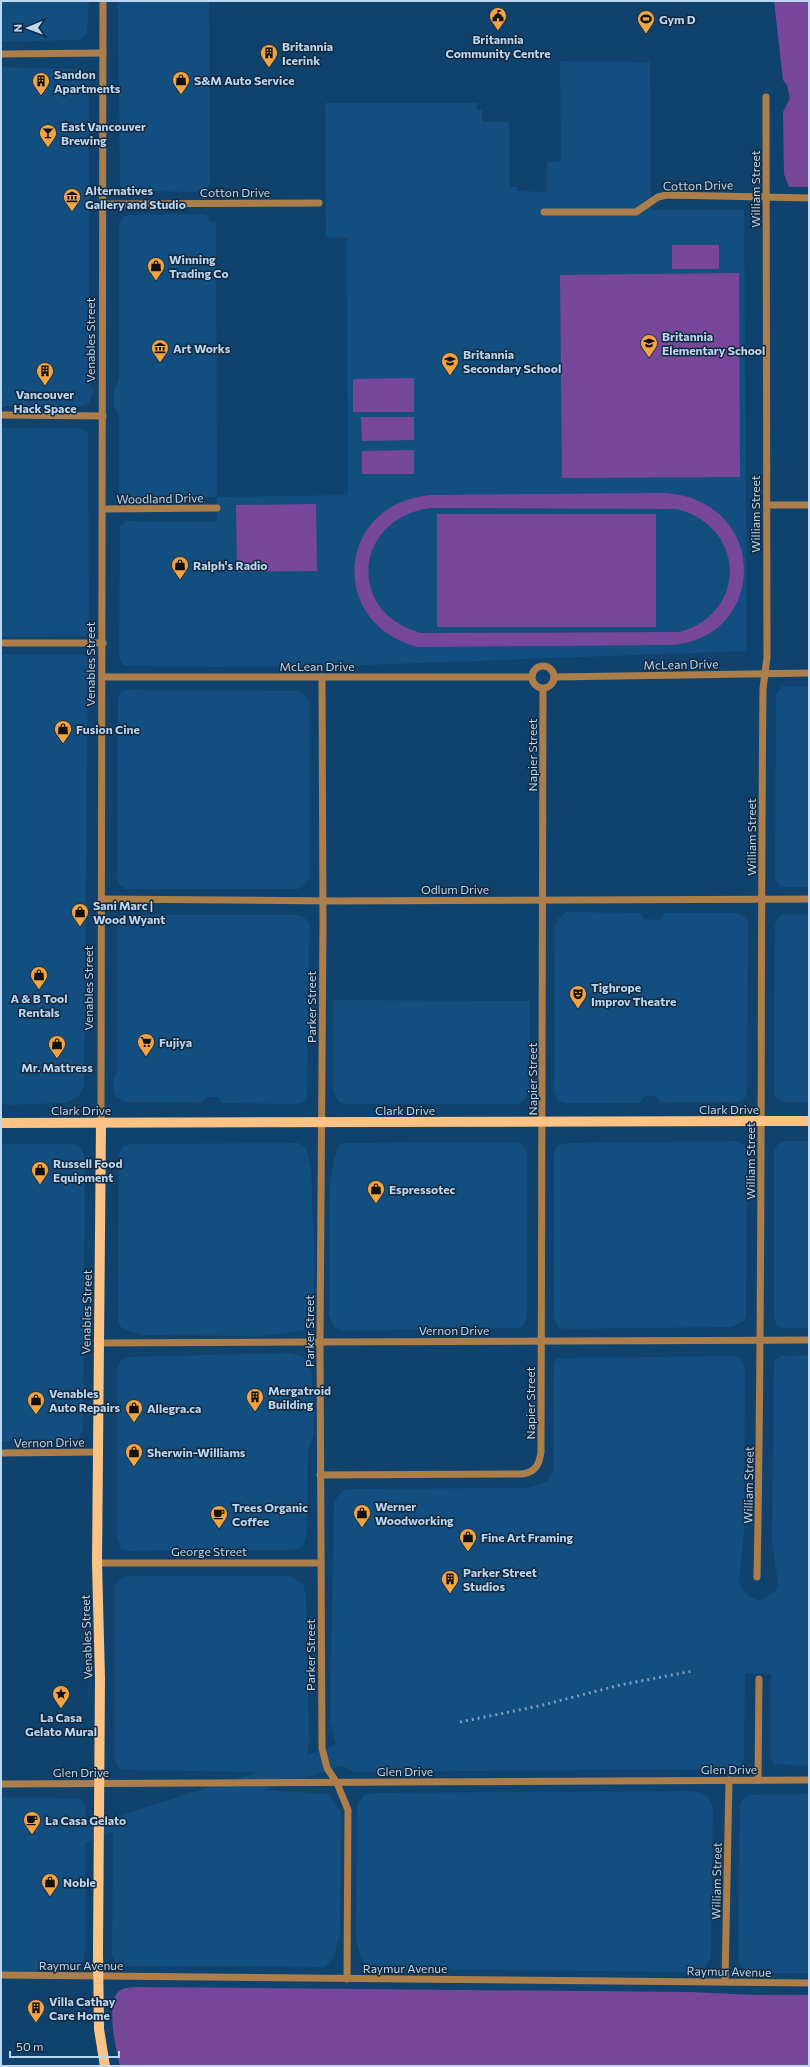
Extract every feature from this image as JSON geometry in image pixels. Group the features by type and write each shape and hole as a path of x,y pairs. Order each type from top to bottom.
{"main road":[{"name":"Clark Drive","path":"1,1123 809,1121"},
{"name":"Venables Street","path":"100,1123 97,1563 100,1678 98,1976 99,2029 105,2066"}],"street":[{"name":"Venables Street","path":"100,1123 103,677 103,1"},
{"path":"1,54 103,54"},
{"name":"William Street","path":"757,1577 761,1340 763,689 767,657 766,97"},
{"name":"Cotton Drive","path":"544,212 636,212 658,197 667,195 809,198"},
{"name":"Cotton Drive","path":"103,204 319,203"},
{"path":"1,415 103,416"},
{"path":"766,505 809,505"},
{"name":"Woodland Drive","path":"103,510 217,508"},
{"path":"1,643 103,643"},
{"path":"543,666 551,669 554,677 551,685 543,689 534,685 531,677 534,669 543,666"},
{"name":"McLean Drive","path":"554,677 809,673"},
{"name":"McLean Drive","path":"103,677 531,677"},
{"name":"Parker Street","path":"322,677 323,901 320,1342 322,1748 326,1768 338,1783 348,1810 347,1979"},
{"name":"Napier Street","path":"320,1475 522,1474 536,1469 541,1452 544,900 543,689"},
{"name":"Odlum Drive","path":"102,899 323,901 809,899"},
{"name":"Vernon Drive","path":"98,1343 809,1340"},
{"name":"Vernon Drive","path":"1,1453 98,1452"},
{"name":"George Street","path":"97,1563 321,1563"},
{"path":"758,1780 759,1679"},
{"name":"William Street","path":"725,1982 728,1780"},
{"name":"Glen Drive","path":"1,1784 809,1780"},
{"name":"Raymur Avenue","path":"1,1975 809,1983"}],"shaded area":[{"path":"1,1 89,1 87,33 81,39 74,40 1,42"},
{"path":"118,1 209,1 210,184 203,192 128,191 120,186"},
{"path":"774,1 809,1 809,187 789,187 784,174 783,112 790,98 787,85 783,80"},
{"name":"Britannia Secondary School","path":"560,61 650,62 651,210 744,210 747,651 338,666 218,667 123,665 119,658 120,526 126,521 217,522 217,497 348,495 347,238 326,237 325,103 477,103 477,110 482,110 482,122 509,122 510,187 517,187 517,191 547,192 547,162 561,162"},
{"path":"3,67 78,69 84,71 89,79 89,380 93,392 89,403 81,406 1,406 1,69"},
{"path":"206,214 210,222 216,222 217,497 125,498 119,494 119,415 114,407 114,389 119,380 119,228 122,218 129,215"},
{"path":"672,245 719,245 719,269 672,269"},
{"path":"739,273 740,477 562,478 560,275"},
{"path":"414,378 414,412 353,412 353,379"},
{"path":"361,417 414,417 414,440 362,441"},
{"path":"1,428 81,428 88,432 89,621 88,633 85,636 1,637"},
{"path":"414,450 414,474 362,474 362,451"},
{"path":"665,493 700,502 725,519 739,543 744,570 739,597 725,620 702,637 670,645 418,647 389,634 368,615 357,591 355,566 361,541 376,519 399,503 430,495","holes":["430,508 677,509 700,519 716,533 726,551 730,570 727,589 718,607 702,622 680,632 421,633 397,622 380,607 371,588 368,567 374,547 386,529 404,516"]},
{"path":"316,504 317,571 237,572 236,505"},
{"path":"437,514 656,514 656,627 437,627"},
{"path":"1,654 81,654 88,658 84,1086 78,1097 65,1103 5,1105 1,1101"},
{"path":"783,686 809,686 809,887 780,886 776,881 775,875 776,695"},
{"path":"126,690 298,691 306,696 309,700 309,878 303,887 298,889 127,889 120,886 117,879 118,698 120,693"},
{"path":"567,912 639,913 645,919 660,920 665,913 736,913 746,918 748,923 747,1092 744,1099 737,1102 661,1103 656,1096 645,1096 640,1103 564,1103 557,1100 554,1090 555,928 558,919"},
{"path":"809,914 809,1102 784,1102 777,1099 774,1093 775,924 781,915"},
{"path":"129,915 295,915 302,916 307,920 309,924 307,1094 305,1102 296,1104 222,1103 218,1097 206,1097 202,1103 126,1102 116,1097 113,1080 117,1071 117,925 121,918"},
{"path":"333,1000 530,1001 529,1092 523,1101 517,1104 345,1104 339,1102 333,1092"},
{"path":"735,1141 744,1145 747,1152 746,1316 744,1321 731,1327 565,1329 558,1327 554,1318 554,1152 558,1146 566,1143"},
{"path":"783,1141 809,1141 809,1328 783,1328 777,1325 774,1317 774,1151 778,1144"},
{"path":"517,1142 522,1144 527,1152 527,1318 524,1325 519,1328 342,1331 334,1327 329,1315 330,1185 334,1158 339,1146 343,1143"},
{"path":"299,1143 306,1148 311,1169 314,1244 314,1314 308,1328 303,1331 258,1336 144,1335 125,1330 120,1326 118,1322 119,1154 123,1146 130,1144"},
{"path":"1,1144 73,1144 81,1148 85,1159 83,1431 78,1439 72,1441 1,1441"},
{"path":"289,1353 303,1356 311,1369 312,1375 314,1432 308,1450 307,1533 304,1544 300,1548 290,1550 129,1551 120,1548 117,1538 117,1369 121,1360 128,1357"},
{"path":"809,1355 809,1766 774,1764 771,1759 771,1674 745,1673 744,1756 742,1765 732,1769 356,1772 342,1766 263,1790 328,1794 341,1812 340,1935 333,1958 324,1967 122,1966 116,1964 112,1955 113,1832 85,1843 85,1952 84,1959 81,1963 56,1970 1,1971 1,1797 81,1799 85,1804 86,1826 258,1772 123,1770 118,1767 115,1759 115,1586 121,1579 132,1576 290,1576 303,1583 306,1597 309,1744 307,1755 336,1745 330,1721 334,1503 339,1494 347,1489 526,1488 541,1484 547,1481 553,1473 554,1363 558,1358 736,1356 742,1359 745,1369 744,1534 739,1580 740,1586 746,1594 757,1600 764,1599 776,1591 778,1584 772,1541 774,1361 780,1356"},
{"path":"697,1792 707,1797 713,1806 711,1957 704,1969 694,1972 376,1969 370,1968 362,1961 356,1939 357,1810 358,1803 363,1796 371,1793"},
{"path":"809,1794 809,1973 751,1973 741,1966 738,1958 740,1804 745,1797 749,1795"},
{"path":"124,1988 690,1992 756,1995 809,1995 809,2066 120,2066 116,2050 112,2017 114,1998 120,1990"}],"railway":[{"path":"460,1722 539,1706 620,1685 693,1671"}],"place":[{"name":"Britannia Community Centre","path":"498,31"},
{"name":"Gym D","path":"646,34"},
{"name":"Britannia Icerink","path":"269,68"},
{"name":"S&M Auto Service","path":"181,95"},
{"name":"Sandon Apartments","path":"41,96"},
{"name":"East Vancouver Brewing","path":"48,148"},
{"name":"Alternatives Gallery and Studio","path":"72,212"},
{"name":"Winning Trading Co","path":"156,281"},
{"name":"Britannia Elementary School","path":"649,358"},
{"name":"Art Works","path":"160,363"},
{"name":"Britannia Secondary School","path":"450,376"},
{"name":"Vancouver Hack Space","path":"45,386"},
{"name":"Ralph's Radio","path":"180,580"},
{"name":"Fusion Cine","path":"63,744"},
{"name":"Sani Marc | Wood Wyant","path":"80,927"},
{"name":"A & B Tool Rentals","path":"39,990"},
{"name":"Tighrope Improv Theatre","path":"578,1009"},
{"name":"Fujiya","path":"146,1057"},
{"name":"Mr. Mattress","path":"57,1059"},
{"name":"Russell Food Equipment","path":"40,1185"},
{"name":"Espressotec","path":"376,1204"},
{"name":"Mergatroid Building","path":"255,1412"},
{"name":"Venables Auto Repairs","path":"36,1415"},
{"name":"Allegra.ca","path":"134,1423"},
{"name":"Sherwin-Williams","path":"134,1467"},
{"name":"Werner Woodworking","path":"362,1528"},
{"name":"Trees Organic Coffee","path":"219,1529"},
{"name":"Fine Art Framing","path":"468,1552"},
{"name":"Parker Street Studios","path":"450,1594"},
{"name":"La Casa Gelato Mural","path":"61,1709"},
{"name":"La Casa Gelato","path":"32,1835"},
{"name":"Noble","path":"50,1897"},
{"name":"Villa Cathay Care Home","path":"36,2023"}]}
